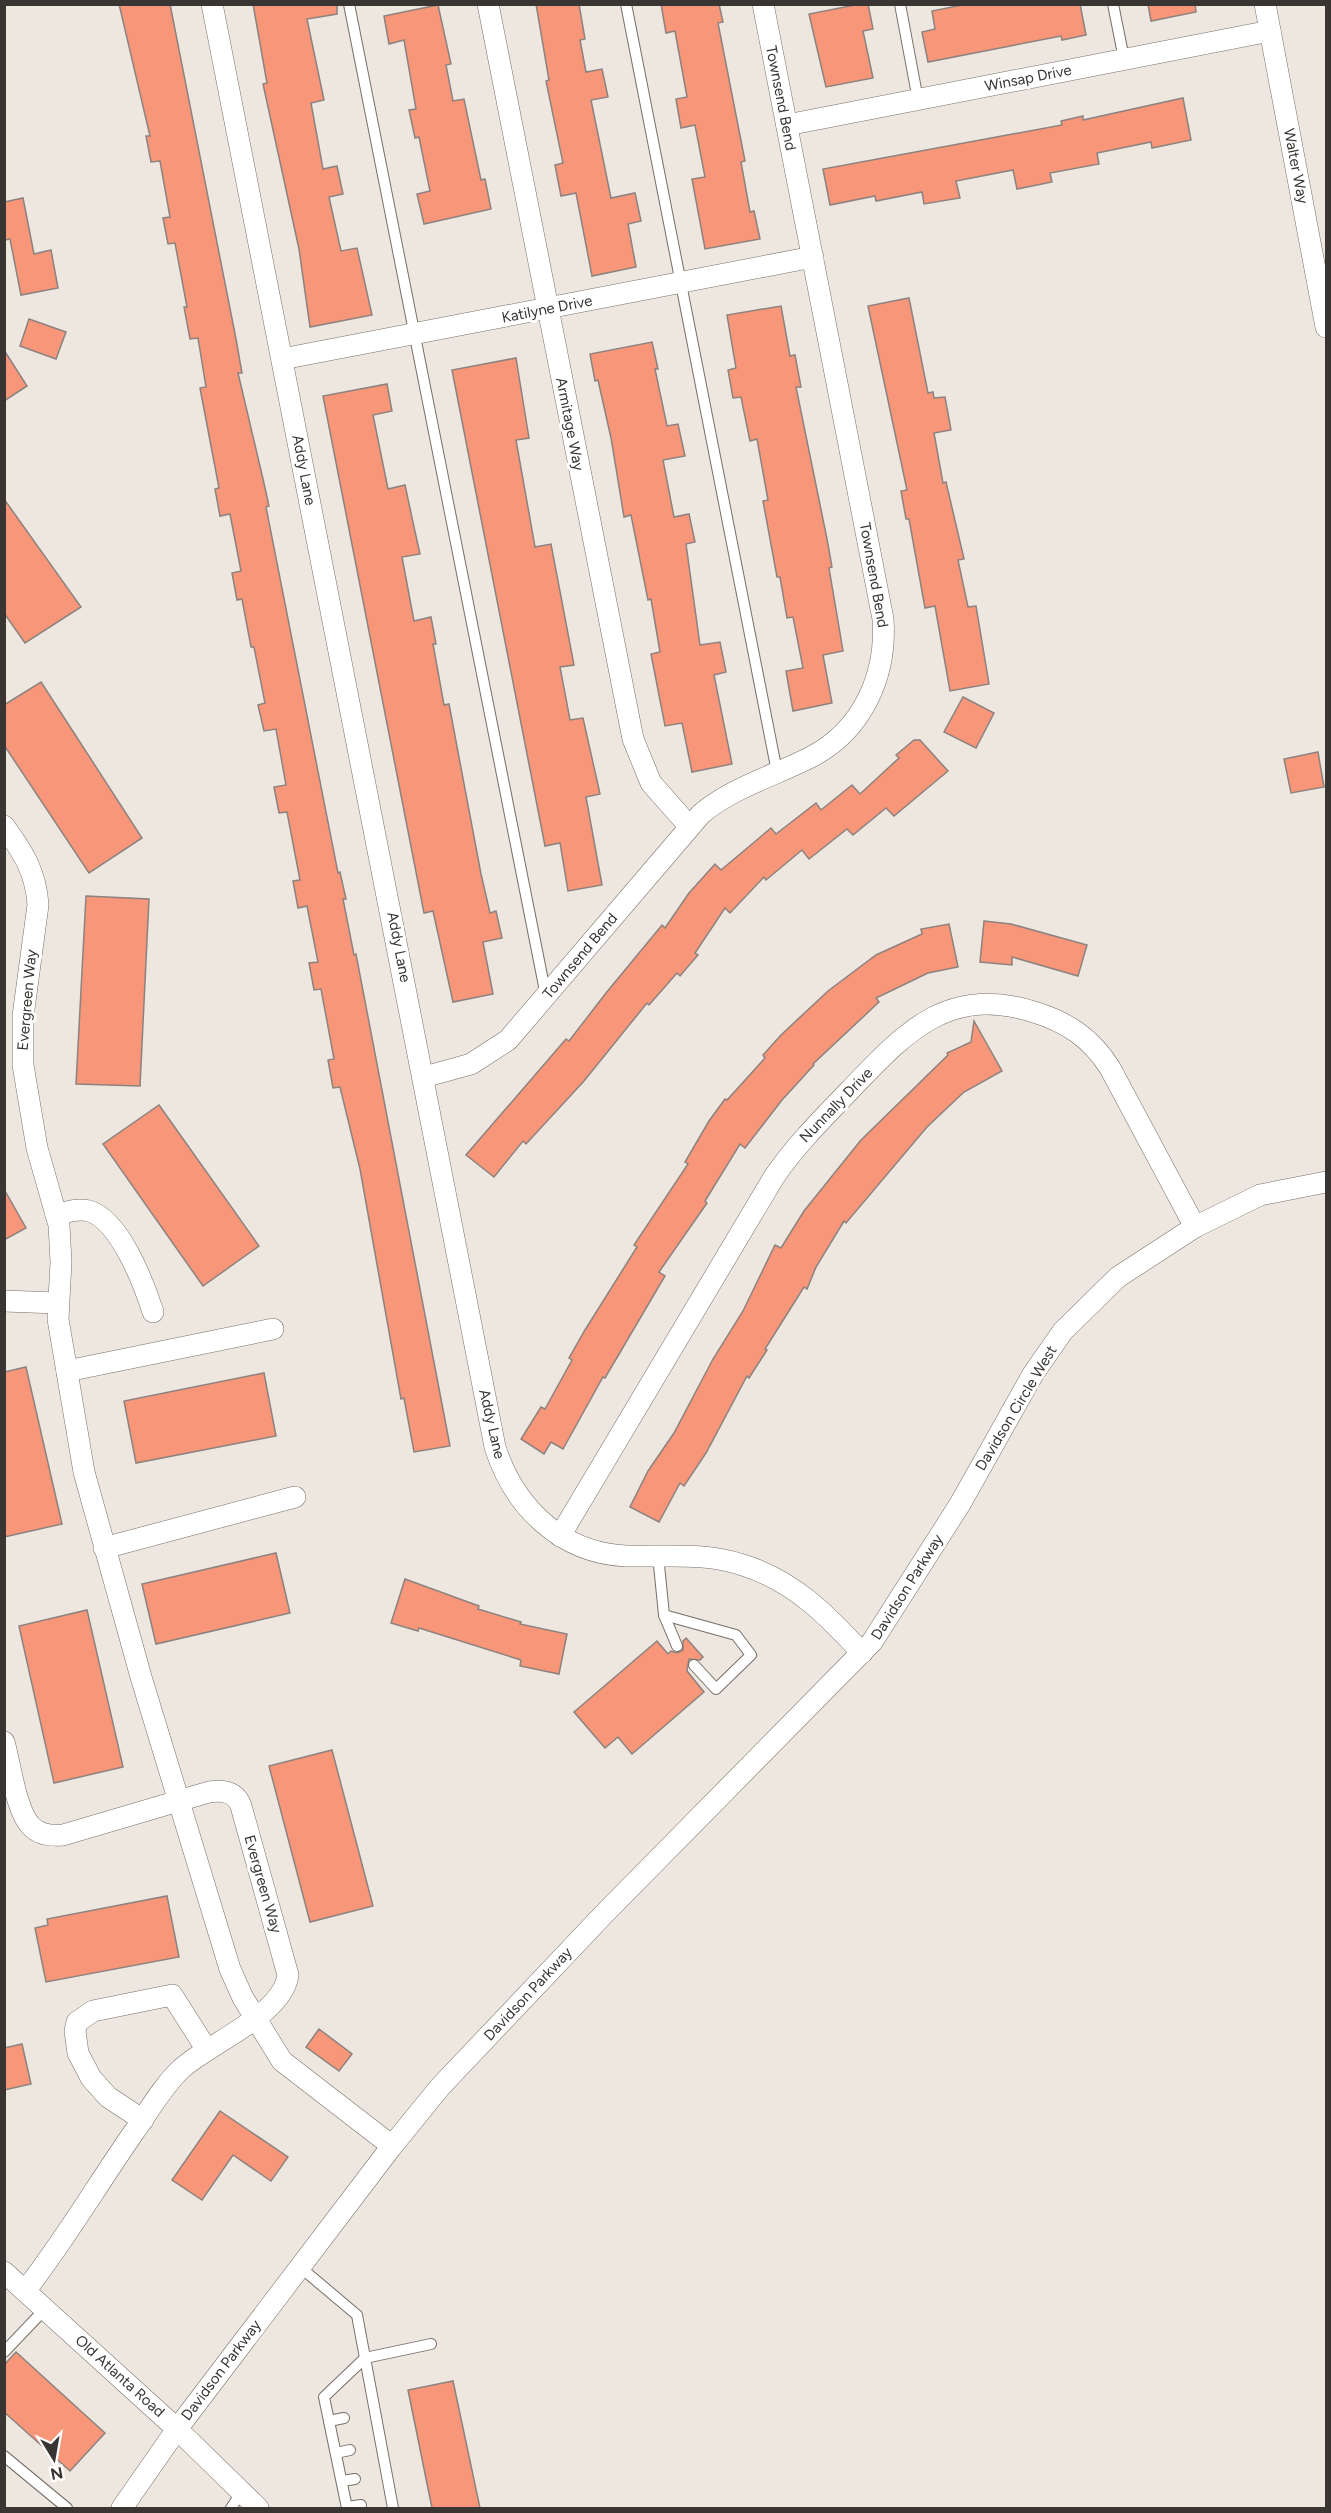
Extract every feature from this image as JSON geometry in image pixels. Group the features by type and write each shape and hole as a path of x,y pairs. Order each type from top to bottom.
{"street":[{"name":"Addy Lane","path":"212,4 495,1447 515,1493 536,1518 560,1536 605,1553 718,1558 765,1573 813,1602 862,1653"},
{"name":"Armitage Way","path":"488,4 635,747 657,792 689,826"},
{"name":"Townsend Bend","path":"424,1077 461,1068 490,1054 516,1032 689,826 715,801 821,751 851,725 872,692 883,652 883,619 763,4"},
{"name":"Walter Way","path":"1265,4 1326,327"},
{"name":"Winsap Drive","path":"787,126 1270,31"},
{"name":"Katilyne Drive","path":"282,359 813,257"},
{"name":"Evergreen Way","path":"4,826 26,855 37,889 38,905 23,1016 23,1065 36,1148 56,1215 62,1262 57,1303 84,1472 104,1548 230,1969 255,2017 282,2061 392,2146"},
{"name":"Nunnally Drive","path":"560,1536 779,1169 810,1132 898,1041 931,1018 968,1006 1007,1005 1052,1017 1078,1032 1094,1046 1110,1068 1195,1227"},
{"name":"Davidson Circle West","path":"960,1504 1033,1374 1063,1331 1118,1277 1195,1227 1260,1195 1326,1182"},
{"path":"56,1215 82,1210 98,1215 106,1223 136,1268 153,1312"},
{"path":"4,1301 57,1303"},
{"path":"67,1371 273,1329"},
{"path":"104,1548 295,1497"},
{"name":"Davidson Parkway","path":"122,2508 177,2429 392,2146 440,2087 604,1914 862,1653 886,1623 960,1504"},
{"name":"Evergreen Way","path":"4,1742 24,1816 31,1827 46,1834 63,1835 217,1791 229,1793 238,1799 288,1975 285,1991 272,2005 174,2076 70,2231 12,2283"},
{"path":"143,2120 108,2097 87,2072 76,2041 77,2022 93,2011 172,1995 207,2050"},
{"name":"Old Atlanta Road","path":"12,2283 45,2309 177,2429 236,2500 258,2508"}],"lane":[{"path":"349,4 546,997"},
{"path":"626,4 777,771"},
{"path":"900,4 918,100"},
{"path":"1113,4 1124,60"},
{"path":"658,1555 664,1615 677,1646"},
{"path":"664,1615 736,1635 751,1655 716,1689 694,1665"},
{"path":"300,2267 357,2315 376,2445 389,2503"},
{"path":"4,2352 45,2309"},
{"path":"361,2505 347,2508 324,2397 365,2358 431,2344"},
{"path":"329,2421 344,2418"},
{"path":"336,2453 350,2450"},
{"path":"4,2456 67,2508"},
{"path":"342,2481 355,2479"}],"building":[{"path":"119,4 170,4 236,339 242,373 238,373 269,506 266,507 338,873 340,872 346,899 343,899 354,955 356,954 450,1446 414,1452 404,1398 401,1399 360,1169 340,1087 333,1088 328,1060 334,1059 321,989 314,990 309,963 318,962 307,906 298,908 293,881 300,880 287,812 279,813 274,787 286,785 276,729 264,731 258,705 265,703 254,647 251,647 242,599 237,600 232,573 241,571 230,514 220,516 215,489 219,488 200,388 206,387 198,338 190,339 184,307 187,307 175,243 168,244 163,218 170,217 160,161 151,162 146,136 150,136"},
{"path":"253,4 337,4 337,14 307,19 324,100 311,103 323,169 337,166 343,194 329,197 341,251 357,248 372,315 310,327 299,249 263,84 267,83"},
{"path":"536,4 579,4 585,39 580,40 586,72 602,69 608,97 591,100 611,198 635,193 641,221 628,224 636,267 592,276 576,193 561,196 555,165 563,163 546,81 549,80"},
{"path":"661,4 719,4 723,22 718,23 745,161 741,162 750,212 754,211 760,239 705,249 692,179 705,177 695,125 681,128 676,99 687,97 675,31 666,33"},
{"path":"868,4 873,29 863,31 873,78 826,87 809,14"},
{"path":"967,4 1080,4 1086,35 1062,40 1061,36 928,62 922,32 935,29 932,11"},
{"path":"1148,4 1195,4 1196,12 1151,21"},
{"path":"438,5 451,64 446,65 453,101 464,99 481,180 485,179 491,209 424,224 417,194 430,191 419,137 415,138 409,110 416,109 404,40 389,44 384,16"},
{"path":"1183,98 1191,140 1152,148 1151,142 1097,153 1099,164 1050,173 1052,182 1017,189 1013,170 956,181 960,198 924,204 922,192 876,201 875,196 830,205 823,169 1062,125 1061,121 1083,116 1083,120"},
{"path":"23,198 34,254 51,250 58,288 21,295 10,239 4,240 4,202"},
{"path":"909,298 928,393 933,392 934,398 945,397 951,430 934,433 943,483 946,482 964,559 958,560 968,607 976,606 989,684 950,691 935,606 925,608 909,519 906,519 901,491 907,490 868,306"},
{"path":"781,306 790,356 795,355 801,387 796,387 832,567 829,568 843,651 823,655 832,703 793,711 786,671 803,668 793,617 787,618 780,577 777,577 763,501 768,500 757,439 750,441 741,397 733,398 728,370 736,368 727,315"},
{"path":"29,319 66,332 56,359 20,346"},
{"path":"652,342 667,426 678,424 685,456 663,460 674,517 689,514 695,542 686,544 700,645 720,642 726,672 714,675 732,764 692,772 682,723 665,726 651,654 660,652 651,599 648,600 631,515 624,517 611,438 590,354"},
{"path":"4,350 27,386 4,401"},
{"path":"516,358 529,438 516,440 535,547 551,544 574,665 560,667 570,720 583,718 600,794 586,797 602,885 568,891 560,843 545,846 452,370"},
{"path":"387,384 392,411 373,415 388,489 405,485 420,554 402,557 414,621 431,617 436,644 433,644 444,705 449,704 481,874 490,913 496,911 502,938 483,942 493,994 453,1002 433,911 424,913 323,396"},
{"path":"4,499 81,607 25,643 4,613"},
{"path":"41,682 142,838 89,873 4,745 4,705"},
{"path":"963,697 994,713 976,748 944,732"},
{"path":"914,740 920,740 948,771 894,816 886,808 853,835 847,829 809,859 802,850 766,880 764,877 730,913 725,908 695,953 698,955 680,976 677,973 649,1005 647,1003 584,1081 526,1144 523,1141 494,1177 466,1155 566,1039 569,1041 662,925 665,928 689,893 715,864 721,870 771,828 776,834 816,803 821,810 852,785 860,794 899,758 896,755"},
{"path":"1318,752 1324,787 1291,793 1284,759"},
{"path":"86,896 149,899 140,1086 76,1084"},
{"path":"984,921 1011,924 1087,945 1078,976 1012,957 1012,965 980,962"},
{"path":"949,924 958,967 928,973 876,998 879,1002 813,1064 745,1148 740,1144 705,1201 707,1203 659,1272 665,1276 605,1378 603,1377 563,1449 551,1442 544,1454 521,1439 541,1407 545,1409 572,1360 569,1358 637,1247 634,1245 688,1164 685,1162 725,1099 727,1100 765,1058 763,1055 781,1035 828,991 876,955 922,934 921,929"},
{"path":"974,1021 1002,1071 964,1092 927,1127 846,1223 844,1221 816,1267 807,1289 804,1287 749,1378 747,1376 706,1453 684,1486 680,1483 659,1522 630,1507 648,1471 674,1433 713,1359 743,1311 775,1245 781,1248 804,1211 861,1140 948,1055 947,1053 971,1042"},
{"path":"159,1105 259,1246 203,1286 103,1144"},
{"path":"4,1189 26,1228 4,1240"},
{"path":"26,1367 62,1524 4,1537 4,1372"},
{"path":"264,1373 276,1436 136,1463 124,1401"},
{"path":"276,1553 290,1613 156,1644 142,1584"},
{"path":"405,1579 479,1606 478,1609 521,1622 520,1624 567,1634 559,1674 520,1666 521,1660 419,1628 418,1631 391,1623"},
{"path":"87,1610 123,1767 54,1783 19,1626"},
{"path":"686,1638 703,1657 700,1660 689,1659 687,1671 704,1692 632,1754 618,1737 605,1748 574,1712 657,1641 668,1654 671,1651 677,1653 683,1650 683,1641"},
{"path":"332,1750 373,1906 310,1922 269,1766"},
{"path":"167,1896 179,1957 46,1982 35,1928 48,1925 47,1919"},
{"path":"319,2029 352,2054 339,2071 306,2047"},
{"path":"22,2044 31,2084 4,2090 4,2048"},
{"path":"220,2111 288,2157 271,2181 233,2155 202,2200 172,2180"},
{"path":"16,2352 105,2433 70,2471 4,2412 4,2365"},
{"path":"453,2381 480,2508 432,2508 408,2390"}]}
